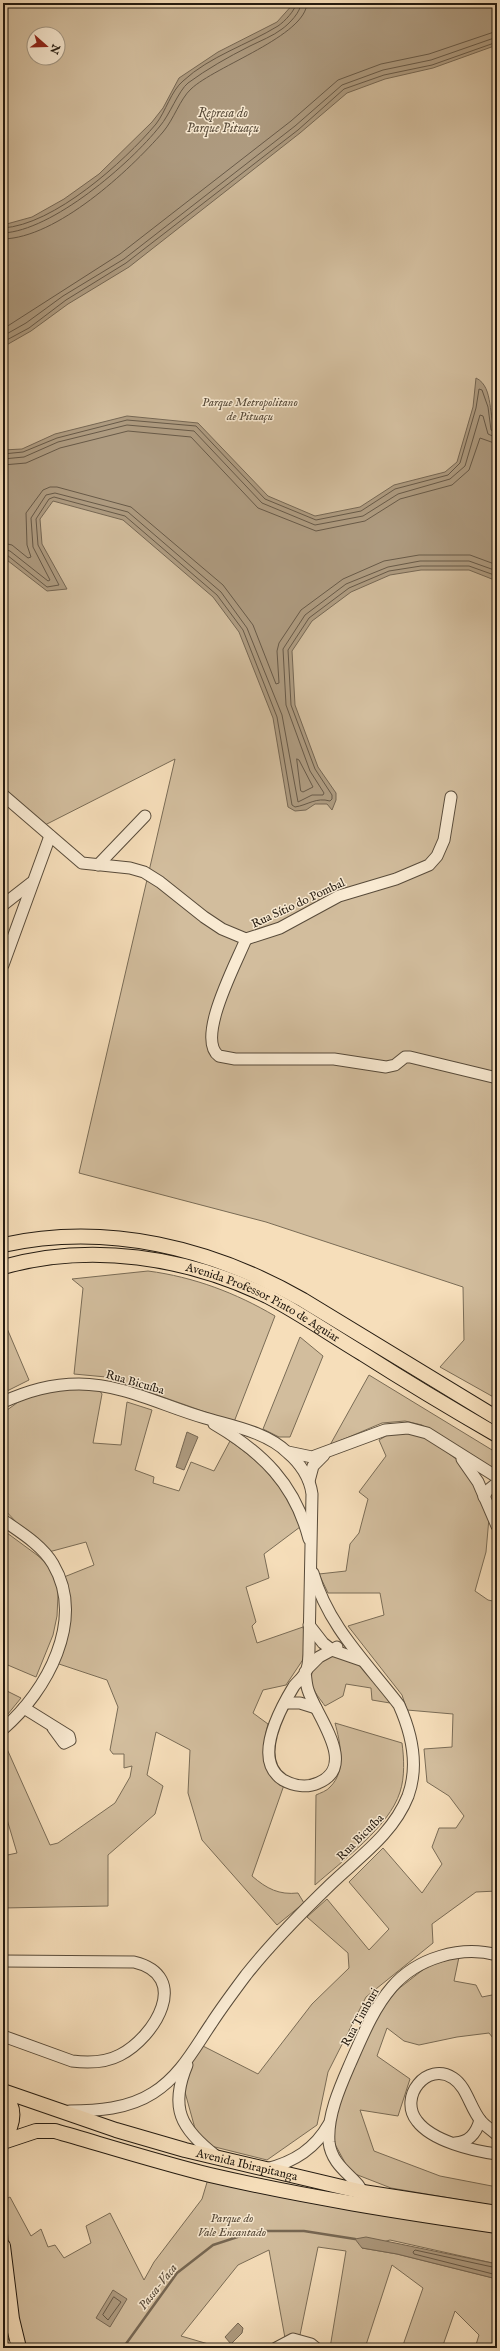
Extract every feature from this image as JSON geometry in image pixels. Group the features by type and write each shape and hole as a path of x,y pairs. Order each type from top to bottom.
{"main road":[{"name":"Avenida Professor Pinto de Aguiar","path":"3,1245 46,1237 104,1236 166,1245 220,1261 276,1284 497,1418"},
{"name":"Avenida Professor Pinto de Aguiar","path":"3,1267 49,1258 102,1255 162,1261 215,1274 245,1286 292,1310 497,1435"},
{"name":"Avenida Ibirapitanga","path":"3,2091 154,2141 265,2169 363,2192 497,2213"},
{"path":"3,2095 10,2104 13,2114 3,2142"},
{"name":"Avenida Ibirapitanga","path":"3,2142 36,2131 56,2131 209,2174 361,2206 497,2226"},
{"path":"3,2246 10,2308 19,2348"},
{"path":"3,2344 4,2348"}],"street":[{"name":"Rua Sítio do Pombal","path":"3,795 82,863 144,872 160,882 204,917 222,929 246,939 280,928 339,896 396,879 429,865 437,856 444,840 451,797"},
{"path":"98,865 145,816"},
{"path":"3,965 50,836"},
{"path":"3,905 33,881"},
{"path":"246,939 211,1029 211,1047 219,1056 235,1059 334,1059 386,1067 391,1067 402,1059 410,1057 497,1078"},
{"name":"Rua Bicuíba","path":"5,1402 48,1386 95,1384 131,1393 205,1418 227,1423 269,1440 288,1452 309,1481 312,1494 311,1564 306,1670 308,1691 316,1708"},
{"name":"Rua Bicuíba","path":"205,1418 240,1440 258,1455 286,1484 297,1503 311,1548"},
{"path":"288,1452 308,1457 324,1455 385,1430 408,1428 426,1433 459,1455 497,1477"},
{"path":"258,1455 261,1446 269,1440"},
{"path":"309,1481 313,1466 324,1455"},
{"path":"459,1455 470,1468 497,1526"},
{"path":"484,1498 487,1491 497,1483"},
{"path":"297,1503 306,1501 312,1494"},
{"path":"3,1520 45,1553 58,1575 66,1600 61,1644 47,1674 24,1708 3,1729"},
{"name":"Rua Bicuíba","path":"61,2110 102,2110 138,2101 153,2093 168,2081 190,2057 228,1999 261,1957 302,1912 392,1826 408,1795 412,1776 413,1759 406,1721 399,1706 344,1639 328,1611 317,1585 311,1564"},
{"path":"328,1611 315,1611 309,1620 323,1643 332,1650 362,1660"},
{"path":"285,1703 300,1703 316,1708 332,1741 336,1760 334,1769 323,1781 309,1786 300,1786 283,1779 275,1773 270,1762 268,1751 270,1740 285,1703 306,1670 319,1657 340,1646 344,1639"},
{"path":"24,1708 53,1728"},
{"name":"Rua Timburi","path":"363,2192 344,2172 332,2153 329,2144 330,2123 345,2075 375,2012 393,1985 417,1967 440,1956 471,1951 497,1955"},
{"path":"3,1961 134,1962 153,1969 159,1975 164,1983 165,1993 159,2015 140,2040 120,2055 108,2060 95,2062 72,2061 3,2036"},
{"name":"Rua Bicuíba","path":"190,2057 179,2088 180,2112 191,2134 216,2156"},
{"path":"497,2135 480,2120 454,2078 438,2073 428,2076 418,2083 412,2091 410,2101 416,2120 434,2135 454,2144 497,2154"},
{"path":"454,2144 464,2142 470,2138 476,2132 480,2120"},
{"name":"Rua Timburi","path":"265,2169 302,2155 319,2140 330,2123"},
{"path":"361,2206 363,2192"},
{"path":"276,2348 293,2340 306,2343 316,2348"}],"green space":[{"name":"Parque Metropolitano de Pituaçu","path":"3,3 497,3 497,1399 440,1367 464,1340 463,1287 266,1222 79,1173 175,759 43,826 3,792"},
{"path":"148,1271 182,1277 214,1287 245,1300 275,1316 234,1422 106,1377 74,1374 83,1288 72,1279"},
{"path":"3,1319 29,1380 3,1393"},
{"path":"300,1337 323,1356 290,1437 279,1437 263,1429"},
{"path":"369,1375 497,1453 497,1474 422,1425 405,1421 382,1423 330,1445"},
{"path":"43,1384 95,1384 102,1394 93,1443 121,1445 127,1402 152,1410 135,1470 154,1477 153,1483 179,1491 191,1462 214,1471 230,1441 254,1459 272,1478 288,1500 294,1513 300,1527 264,1554 269,1578 246,1587 256,1622 252,1626 257,1643 303,1627 308,1652 286,1685 263,1690 253,1713 268,1724 264,1743 265,1758 271,1771 284,1785 252,1876 268,1888 285,1893 298,1893 304,1903 277,1925 202,1840 188,1793 190,1750 156,1732 147,1775 163,1786 155,1814 108,1855 108,1906 3,1908 3,1856 17,1853 3,1806 3,1740 50,1845 58,1843 115,1803 130,1777 132,1766 124,1768 124,1754 113,1754 110,1750 118,1707 107,1680 56,1663 66,1630 70,1610 68,1588 64,1577 94,1565 86,1542 45,1553 3,1508 3,1413"},
{"path":"393,1432 420,1432 480,1477 489,1518 486,1552 475,1591 488,1600 497,1602 497,1891 476,1892 432,1924 433,1943 366,1997 328,2072 317,2125 267,2160 199,2143 183,2085 199,2044 258,2074 312,2004 349,1968 348,1953 307,1917 327,1899 369,1950 389,1929 349,1882 383,1848 422,1893 442,1864 432,1847 439,1828 456,1828 464,1816 449,1796 427,1782 424,1749 452,1747 453,1714 407,1710 402,1695 348,1626 384,1615 380,1593 328,1593 319,1574 346,1571 350,1544 359,1533 368,1499 359,1492 386,1456 379,1440"},
{"path":"3,1530 37,1555 59,1575 57,1616 53,1635 36,1677 3,1663"},
{"path":"341,1654 359,1660 390,1703 372,1700 371,1688 346,1684 343,1696 325,1706 315,1693 312,1685 312,1671 323,1659"},
{"path":"3,1689 21,1698 3,1720"},
{"path":"335,1723 402,1743 404,1761 403,1780 400,1792 386,1818 364,1843 315,1885 316,1795 330,1787 339,1773 340,1765 340,1747"},
{"path":"459,1957 454,1981 476,1985 482,1997 497,1994 497,2043 489,2033 457,2037 419,2045 404,2041 387,2028 377,2056 410,2079 398,2116 360,2110 374,2151 440,2176 497,2187 497,2206 391,2188 350,2172 329,2133 368,2026 397,1990 429,1965"},
{"name":"Parque do Vale Encantado","path":"208,2179 497,2232 497,2264 390,2240 362,2248 397,2254 497,2279 497,2348 475,2348 479,2335 455,2311 442,2348 402,2348 423,2288 392,2265 365,2348 330,2348 346,2251 318,2247 300,2335 285,2338 269,2250 238,2265 181,2336 222,2348 25,2348 16,2314 4,2200 10,2197 31,2236 41,2229 48,2247 55,2245 64,2258 91,2243 86,2226 110,2213 144,2280 154,2262 202,2199"}],"water":[{"name":"Represa do Parque Pituaçu","path":"294,3 497,3 497,45 433,68 385,79 347,93 300,133 129,267 68,304 31,331 3,347 3,225 32,217 64,199 99,174 152,122 163,108 179,78 218,52 277,22"},
{"path":"476,378 482,382 486,389 492,419 497,430 497,581 469,570 421,570 390,575 351,592 312,621 292,651 295,705 318,767 336,793 336,800 332,810 327,804 315,804 306,810 295,811 288,807 273,718 239,632 213,597 123,520 53,501 40,519 42,544 67,589 47,591 3,557 3,450 22,449 55,434 127,416 198,423 268,496 315,516 360,507 394,485 445,472 457,462 473,407"},
{"path":"187,1432 198,1437 184,1470 176,1467"},
{"path":"366,2237 497,2264 497,2279 397,2254 362,2248 355,2239"},
{"path":"113,2290 127,2299 110,2327 96,2318"},
{"path":"238,2323 243,2328 242,2333 231,2344 225,2337"}],"waterway":[{"name":"Passa-Vaca","path":"123,2348 177,2273 213,2245 256,2231 304,2231 355,2239"}]}
